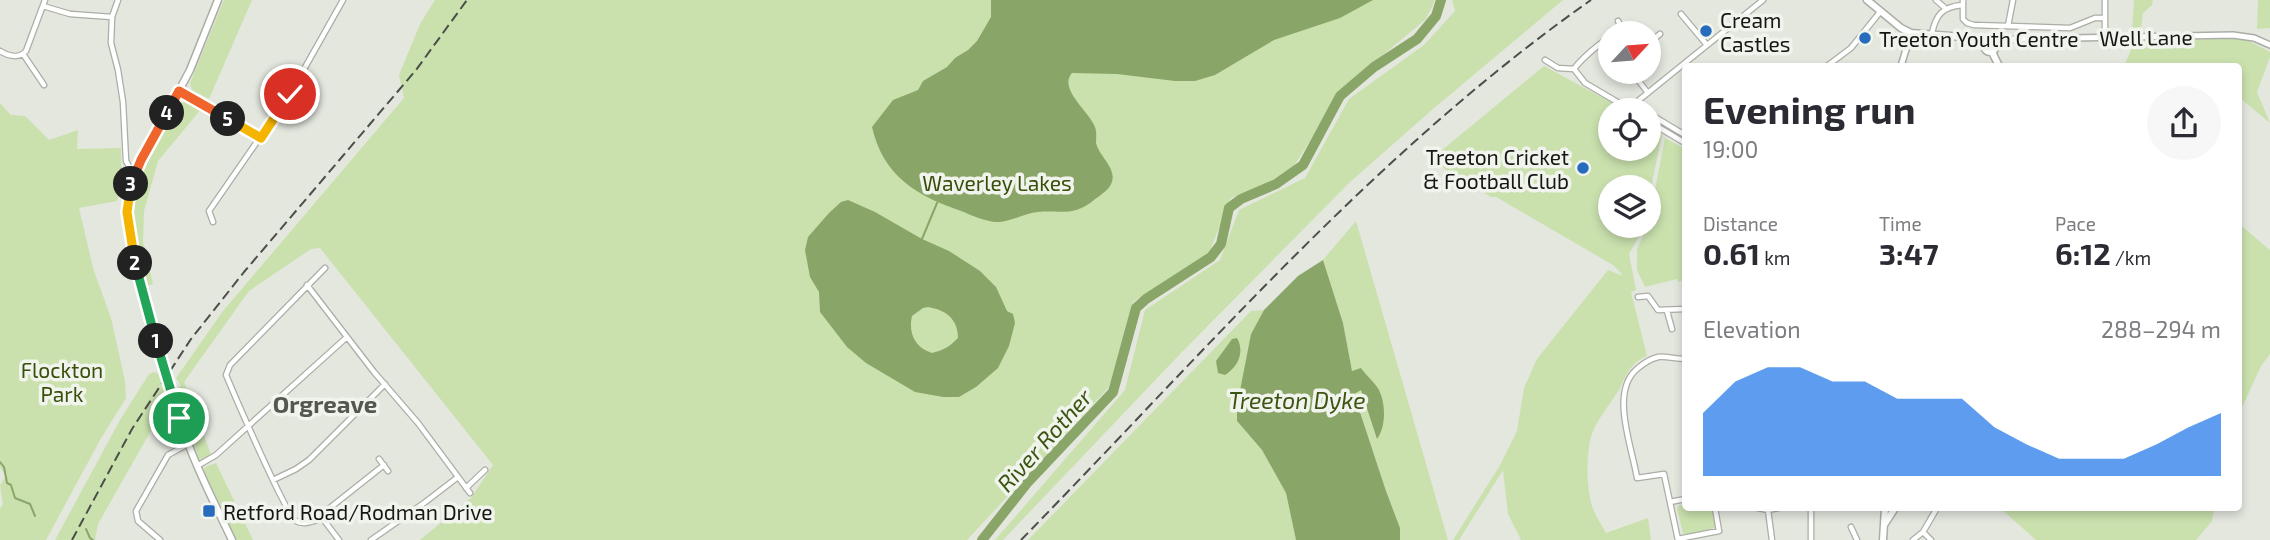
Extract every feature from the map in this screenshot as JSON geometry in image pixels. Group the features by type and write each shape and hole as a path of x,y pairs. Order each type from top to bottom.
{"main road":[{"path":"218,0 202,45 134,175 128,200 131,245 160,358 188,444 232,540"},
{"path":"1867,0 1911,33 1963,37 1984,44"},
{"path":"1984,44 1989,39 1995,43 1996,48 1992,52"},
{"path":"1984,44 1986,51 1992,52"},
{"path":"1992,52 1998,63"},
{"path":"1883,540 1885,511"},
{"path":"1883,526 1890,511"}],"street":[{"path":"118,0 112,17 111,43 123,102 126,161 134,175"},
{"path":"213,222 209,211 301,76 343,0"},
{"path":"1684,63 1763,0"},
{"path":"1936,0 1945,8"},
{"path":"2008,26 2013,0"},
{"path":"2105,0 2105,38"},
{"path":"0,51 8,55 23,54 29,47 44,3 70,14 112,17"},
{"path":"1932,33 1935,20 1945,8 1962,3 1963,19 1967,23 2070,28 2095,18 2105,18"},
{"path":"1831,63 1851,48 1880,12"},
{"path":"1681,14 1706,45"},
{"path":"1902,63 1911,33"},
{"name":"Well Lane","path":"1995,43 2016,39 2233,35 2254,38 2270,45"},
{"path":"1574,69 1584,57 1598,48"},
{"path":"23,54 44,85"},
{"path":"1545,60 1558,68 1574,69 1585,83 1611,98"},
{"path":"1642,98 1682,65"},
{"path":"1641,84 1648,93"},
{"path":"179,91 261,138"},
{"path":"1661,121 1682,133"},
{"path":"1661,129 1682,141"},
{"path":"323,519 303,523 293,519 226,375 228,369 325,268"},
{"path":"307,285 418,423 468,491 485,470"},
{"path":"1638,297 1648,296 1658,310 1682,309"},
{"path":"1667,311 1672,329"},
{"path":"197,466 216,455 347,337"},
{"path":"1682,359 1653,358 1636,369 1627,380 1623,402 1637,478 1664,474 1678,540 1719,531 1715,511"},
{"path":"273,480 302,466 385,384"},
{"path":"160,540 138,521 136,511 168,454 188,444"},
{"path":"379,459 388,471"},
{"path":"323,519 326,511 384,465"},
{"path":"370,540 458,477"},
{"path":"1670,502 1682,500"},
{"path":"1769,511 1772,540"},
{"path":"1811,511 1811,540"},
{"path":"1913,540 1923,532 1936,511"},
{"path":"323,519 339,540"},
{"path":"1851,527 1857,540"},
{"path":"1923,532 1931,540"}],"green space":[{"path":"224,0 252,0 209,99 192,90 190,83"},
{"name":"Waverley Lakes","path":"435,0 1435,0 1426,19 1335,95 1292,169 1231,198 1209,253 1133,302 1109,387 967,540 420,540 471,498 493,465 320,248 311,249 249,291 184,382 211,455 202,460 199,459 184,415 187,413 178,388 181,386 176,378 223,311 404,98 399,75 420,24"},
{"path":"1452,0 1563,0 1349,183 1182,352 1003,540 995,540 1125,390 1145,310 1220,260 1239,210 1305,178 1349,99 1424,45 1455,11"},
{"path":"2134,0 2153,0 2152,5 2143,13 2140,34 2132,32"},
{"path":"2258,0 2270,0 2270,28 2257,29"},
{"path":"2234,38 2249,41 2270,52 2257,92 2270,123 2242,100 2242,63 2125,63 2134,43"},
{"path":"1544,66 1603,98 1598,98 1598,161 1657,161 1654,175 1598,175 1598,238 1638,238 1629,254 1636,290 1631,292 1647,356 1630,369 1597,424 1589,446 1588,469 1593,509 1606,533 1648,518 1651,540 1521,540 1508,514 1503,470 1459,540 1453,540 1499,467 1517,431 1524,388 1537,359 1608,270 1622,274 1613,265 1430,160"},
{"path":"188,101 202,108 158,161 144,211 143,242 153,284 147,286 132,221 135,190 146,160 178,104"},
{"name":"Flockton Park","path":"0,103 11,115 25,116 49,140 78,130 77,149 121,148 121,166 127,173 117,201 79,208 93,268 111,318 125,381 126,398 46,540 0,540 0,509 3,504 0,485 6,476 0,467"},
{"path":"1665,138 1682,147 1682,281 1678,282 1677,279 1645,287 1637,270 1637,249 1642,238 1661,238 1661,175 1658,175"},
{"path":"1356,221 1448,540 1400,540 1400,528 1354,394 1361,389 1377,438 1381,400 1361,369 1352,372 1343,323 1323,260"},
{"path":"2242,226 2270,250 2270,354 2261,366 2242,407"},
{"path":"1264,310 1251,334 1237,421 1262,450 1286,493 1296,540 1028,540 1251,311"},
{"path":"158,373 168,394 157,420 98,524 95,540 55,540 120,420 149,374"},
{"path":"216,463 253,540 237,540 204,471 205,467"},
{"path":"1682,504 1682,511 1713,511 1715,528 1687,535 1683,533 1677,509"},
{"path":"2003,511 2214,511 2212,521 2196,540 2036,540"}],"water":[{"path":"991,0 1373,0 1340,18 1274,40 1215,75 1195,81 1072,73 1069,86 1095,127 1096,143 1111,169 1110,186 1080,209 1033,213 997,222 983,220 945,205 904,182 884,159 872,127 893,100 918,90 923,81 947,67 977,41 991,17"},
{"path":"848,200 875,212 949,251 980,271 996,287 1007,311 1013,314 1015,323 1009,346 998,368 976,387 959,397 915,392 866,363 847,347 820,312 819,292 810,277 805,250 808,237 841,202","holes":["923,308 934,308 950,316 956,326 958,338 946,348 932,353 917,344 912,334 911,322 912,316"]},
{"name":"Treeton Dyke","path":"1323,260 1343,323 1352,371 1361,368 1381,396 1383,422 1377,439 1361,390 1354,394 1400,528 1400,540 1296,540 1286,493 1262,450 1237,421 1237,406 1251,334 1264,310 1298,276"},
{"path":"1237,338 1240,354 1237,363 1225,375 1218,373 1216,361 1232,339"}],"waterway":[{"name":"River Rother","path":"982,540 1028,482 1113,392 1136,308 1211,257 1221,244 1229,208 1241,199 1276,184 1303,165 1340,96 1374,67 1417,39 1436,16 1441,0"},
{"path":"922,239 937,203"},
{"path":"0,462 15,498 30,504 35,516"},
{"path":"86,529 93,540"}],"railway":[{"path":"72,540 132,429 191,339 244,272 416,70 467,0"},
{"path":"1021,540 1225,327 1364,188 1512,59 1591,0"}],"place":[{"name":"Cream Castles","path":"1706,31"},
{"name":"Treeton Youth Centre","path":"1865,38"},
{"name":"Treeton Cricket & Football Club","path":"1583,168"},
{"name":"Retford Road/Rodman Drive","path":"209,511"}],"district":[{"name":"Orgreave","path":"325,403"}],"route":[{"path":"179,418 160,358 131,245 127,212 128,193 134,175 179,91 261,138 290,94"}]}
